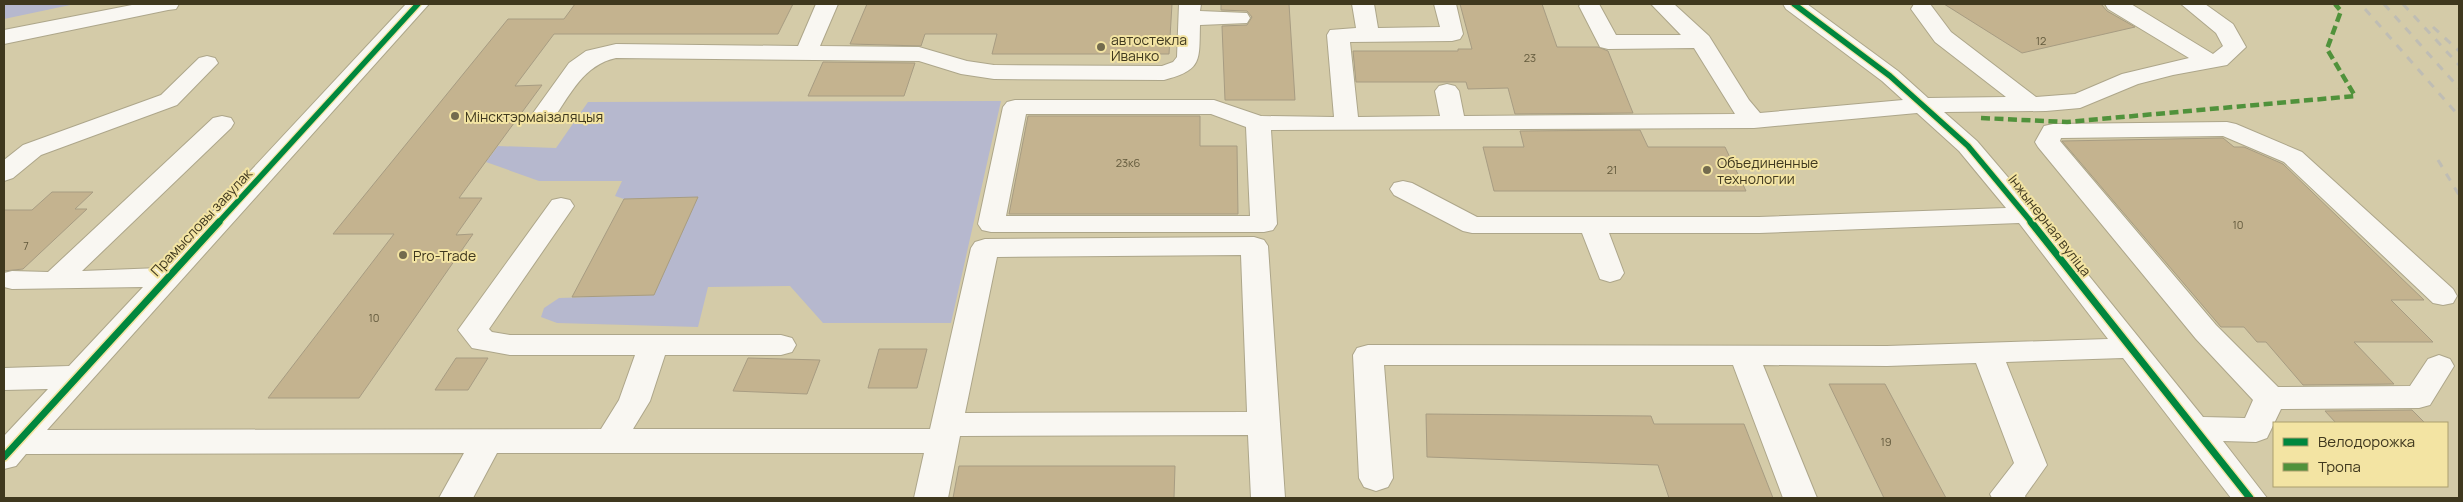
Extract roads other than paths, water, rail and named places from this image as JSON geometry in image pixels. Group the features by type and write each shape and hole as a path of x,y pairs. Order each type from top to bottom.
{"street":[{"path":"4,25 111,4"},
{"path":"4,37 168,4"},
{"name":"Прамысловы завулак","path":"11,450 75,377 418,4"},
{"path":"806,53 827,4"},
{"path":"1363,4 1368,34"},
{"path":"1347,124 1338,34 1452,34 1445,4"},
{"path":"1662,4 1701,41 1739,104 1754,121"},
{"name":"Інжынерная вуліца","path":"1794,4 1890,76 1968,146 2026,215 2250,498"},
{"path":"2116,4 2211,62"},
{"path":"1258,124 1264,224 990,224 1015,107 1214,107 1258,124 1454,124 1754,121 1924,105 2030,104 2080,101 2130,79 2171,68 2219,60 2235,47 2225,28 2192,4"},
{"path":"1590,6 1608,42 1701,41"},
{"path":"1922,9 1943,38 2030,104"},
{"path":"545,113 577,68 594,56 616,51 919,54 948,61 961,67 994,72 1164,73 1181,67 1188,58 1189,11 1239,18"},
{"path":"4,173 32,150 168,100 207,63"},
{"path":"1447,91 1454,124"},
{"path":"55,281 222,124"},
{"path":"2439,366 2419,397 2270,398 2206,332 2047,142 2053,131 2227,129 2293,157 2443,296"},
{"path":"1403,189 1472,225 1759,225 2026,215"},
{"path":"561,206 473,330 483,341 510,345 781,345"},
{"path":"1592,225 1610,273"},
{"path":"931,498 986,248 1254,246 1268,498"},
{"path":"12,280 55,281 168,277"},
{"path":"610,442 634,401 654,345"},
{"path":"1376,478 1368,355 1888,356 2131,348"},
{"path":"1987,352 2031,465 2007,494 2009,498"},
{"path":"1744,355 1800,498"},
{"path":"4,379 75,377"},
{"path":"2194,428 2256,430 2270,398"},
{"path":"11,450 610,442 1264,423"},
{"path":"456,498 486,443"}],"railway":[{"path":"2384,4 2459,88"},
{"path":"2403,4 2459,65"},
{"path":"2365,9 2459,116"},
{"path":"2433,27 2459,51"},
{"path":"2438,160 2459,195"}],"place":[{"name":"автостекла Иванко","path":"1101,47"},
{"name":"Мінсктэрмаізаляцыя","path":"455,116"},
{"name":"Объединенные технологии","path":"1707,170"},
{"name":"Pro-Trade","path":"403,255"}]}
